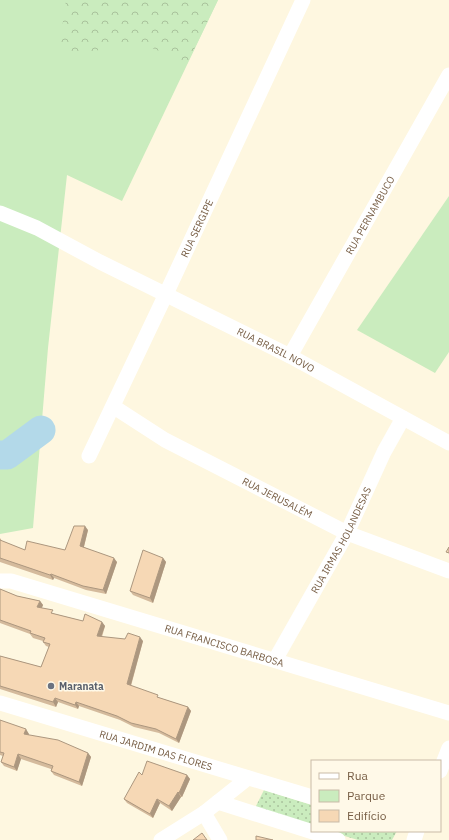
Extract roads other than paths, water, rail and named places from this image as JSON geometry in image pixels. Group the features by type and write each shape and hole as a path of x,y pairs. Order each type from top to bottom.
{"street":[{"name":"RUA SERGIPE","path":"89,456 114,407 303,0"},
{"name":"RUA PERNAMBUCO","path":"290,356 449,75"},
{"name":"RUA BRASIL NOVO","path":"0,213 37,228 100,262 290,356 449,443"},
{"name":"RUA JERUSALÉM","path":"114,407 165,440 348,533 449,571"},
{"name":"RUA IRMAS HOLANDESAS","path":"275,660 348,533 384,452 403,418"},
{"name":"RUA FRANCISCO BARBOSA","path":"0,581 10,581 449,713"},
{"name":"RUA JARDIM DAS FLORES","path":"0,703 311,797"},
{"path":"441,768 449,748"},
{"path":"161,840 204,813 248,778"},
{"path":"218,802 311,831"},
{"path":"204,813 220,840"},
{"path":"313,832 338,840"}],"waterway":[{"path":"0,455 7,455 41,430"}],"place":[{"name":"Maranata","path":"51,686"}]}
